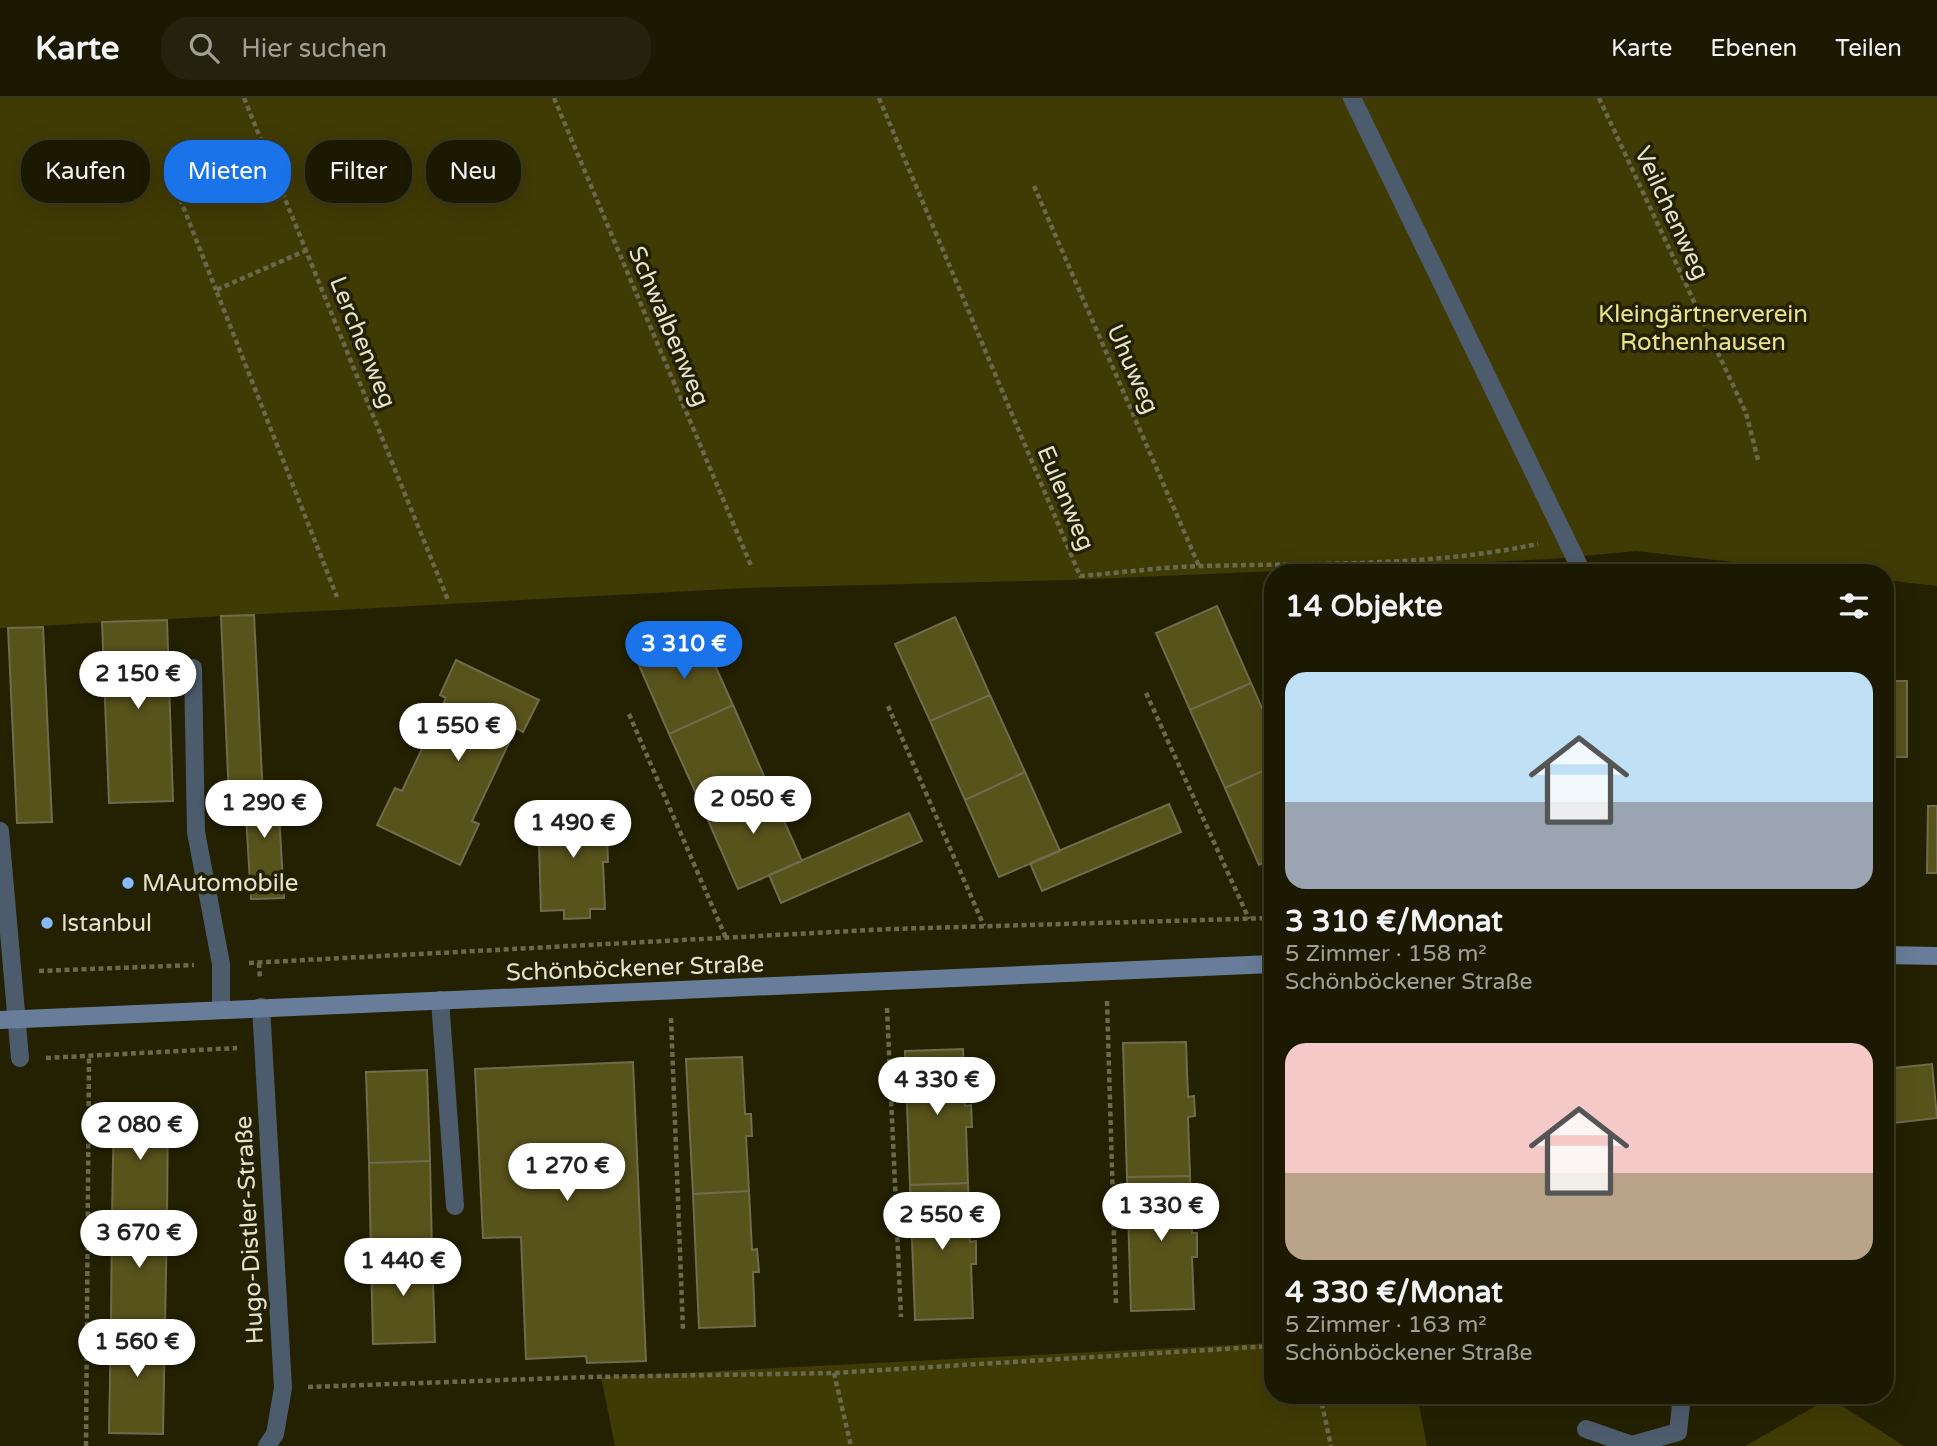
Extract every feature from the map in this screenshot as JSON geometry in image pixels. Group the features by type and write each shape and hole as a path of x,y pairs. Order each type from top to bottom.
{"main road":[{"path":"1894,955 1937,956"},
{"name":"Schönböckener Straße","path":"8,1020 1264,964"}],"street":[{"path":"1352,98 1579,564"},
{"path":"193,668 196,832 221,964 221,1010"},
{"path":"0,831 13,971 8,1020 20,1058"},
{"path":"440,1000 455,1206"},
{"name":"Hugo-Distler-Straße","path":"261,1007 283,1388 275,1434 267,1446"},
{"path":"1586,1429 1632,1446 1678,1432 1681,1404"}],"path":[{"name":"Lerchenweg","path":"244,98 448,600"},
{"name":"Schwalbenweg","path":"554,98 752,568"},
{"name":"Eulenweg","path":"879,98 1080,576 1199,566 1264,566"},
{"path":"1600,100 1608,98"},
{"name":"Veilchenweg","path":"1600,100 1746,412 1758,460"},
{"name":"Uhuweg","path":"1034,186 1199,566"},
{"path":"182,203 337,597"},
{"path":"216,289 307,250"},
{"name":"Eulenweg","path":"1362,564 1509,550 1567,537"},
{"path":"1146,693 1249,919"},
{"path":"888,706 984,926"},
{"path":"629,714 727,938"},
{"path":"13,971 221,964 984,926 1264,918"},
{"path":"1107,1000 1116,1303"},
{"path":"887,1008 901,1317"},
{"path":"671,1018 683,1330"},
{"path":"86,1446 89,1057"},
{"path":"283,1388 589,1377 834,1373 1264,1346"},
{"path":"834,1373 851,1446"},
{"path":"1322,1404 1331,1446"}],"green space":[{"name":"Kleingärtnerverein Rothenhausen","path":"0,98 1937,98 1937,586 1894,581 1894,564 1751,564 1636,551 1552,559 1437,564 1264,564 1264,572 1071,580 746,588 0,628"},
{"path":"1264,1343 1264,1404 1419,1404 1427,1446 615,1446 601,1377"},
{"path":"1819,1404 1839,1404 1904,1446 1745,1446"}],"building":[{"path":"1217,606 1251,683 1190,710 1156,633"},
{"path":"254,615 263,797 229,799 221,616"},
{"path":"955,617 990,695 930,721 895,644"},
{"path":"167,620 173,801 109,803 102,622"},
{"path":"43,627 52,822 17,823 8,628"},
{"path":"698,628 733,705 669,734 635,656"},
{"path":"456,660 539,700 523,732 516,728 472,821 479,824 460,865 377,825 395,788 402,791 446,698 440,695"},
{"path":"1894,681 1907,681 1907,757 1894,757"},
{"path":"1251,683 1264,713 1264,771 1225,788 1190,710"},
{"path":"990,695 1025,772 965,800 930,721"},
{"path":"733,705 767,783 704,811 669,734"},
{"path":"1264,771 1264,863 1259,865 1225,788"},
{"path":"1025,772 1060,851 999,877 965,800"},
{"path":"767,783 802,861 738,889 704,811"},
{"path":"278,796 283,882 250,883 245,798"},
{"path":"1169,804 1181,832 1042,891 1030,863"},
{"path":"1928,806 1937,806 1937,873 1927,873"},
{"path":"606,808 608,862 603,862 605,909 590,909 590,918 564,919 564,910 541,911 538,810"},
{"path":"909,813 922,841 781,903 769,875"},
{"path":"283,882 284,898 251,899 250,883"},
{"path":"1186,1042 1188,1097 1194,1096 1195,1116 1188,1117 1190,1176 1127,1177 1123,1043"},
{"path":"963,1049 965,1106 971,1105 972,1127 966,1127 968,1183 910,1185 905,1051"},
{"path":"742,1057 745,1114 751,1114 752,1136 746,1136 749,1191 693,1194 686,1059"},
{"path":"633,1062 646,1361 587,1363 586,1356 526,1359 521,1237 483,1238 475,1069"},
{"path":"1932,1064 1937,1118 1894,1123 1894,1068"},
{"path":"427,1070 430,1161 369,1163 366,1072"},
{"path":"114,1107 168,1107 167,1216 112,1216"},
{"path":"430,1161 432,1252 371,1254 369,1163"},
{"path":"1190,1176 1192,1233 1197,1233 1197,1257 1192,1257 1194,1309 1131,1311 1127,1177"},
{"path":"968,1183 970,1242 976,1241 976,1264 971,1264 973,1318 915,1320 910,1185"},
{"path":"749,1191 752,1250 757,1249 759,1272 753,1272 755,1326 699,1328 693,1194"},
{"path":"112,1216 167,1216 165,1325 111,1324"},
{"path":"432,1252 435,1342 373,1344 371,1254"},
{"path":"111,1324 165,1325 163,1434 109,1433"}],"place":[{"name":"MAutomobile","path":"128,883"},
{"name":"Istanbul","path":"47,923"}]}
